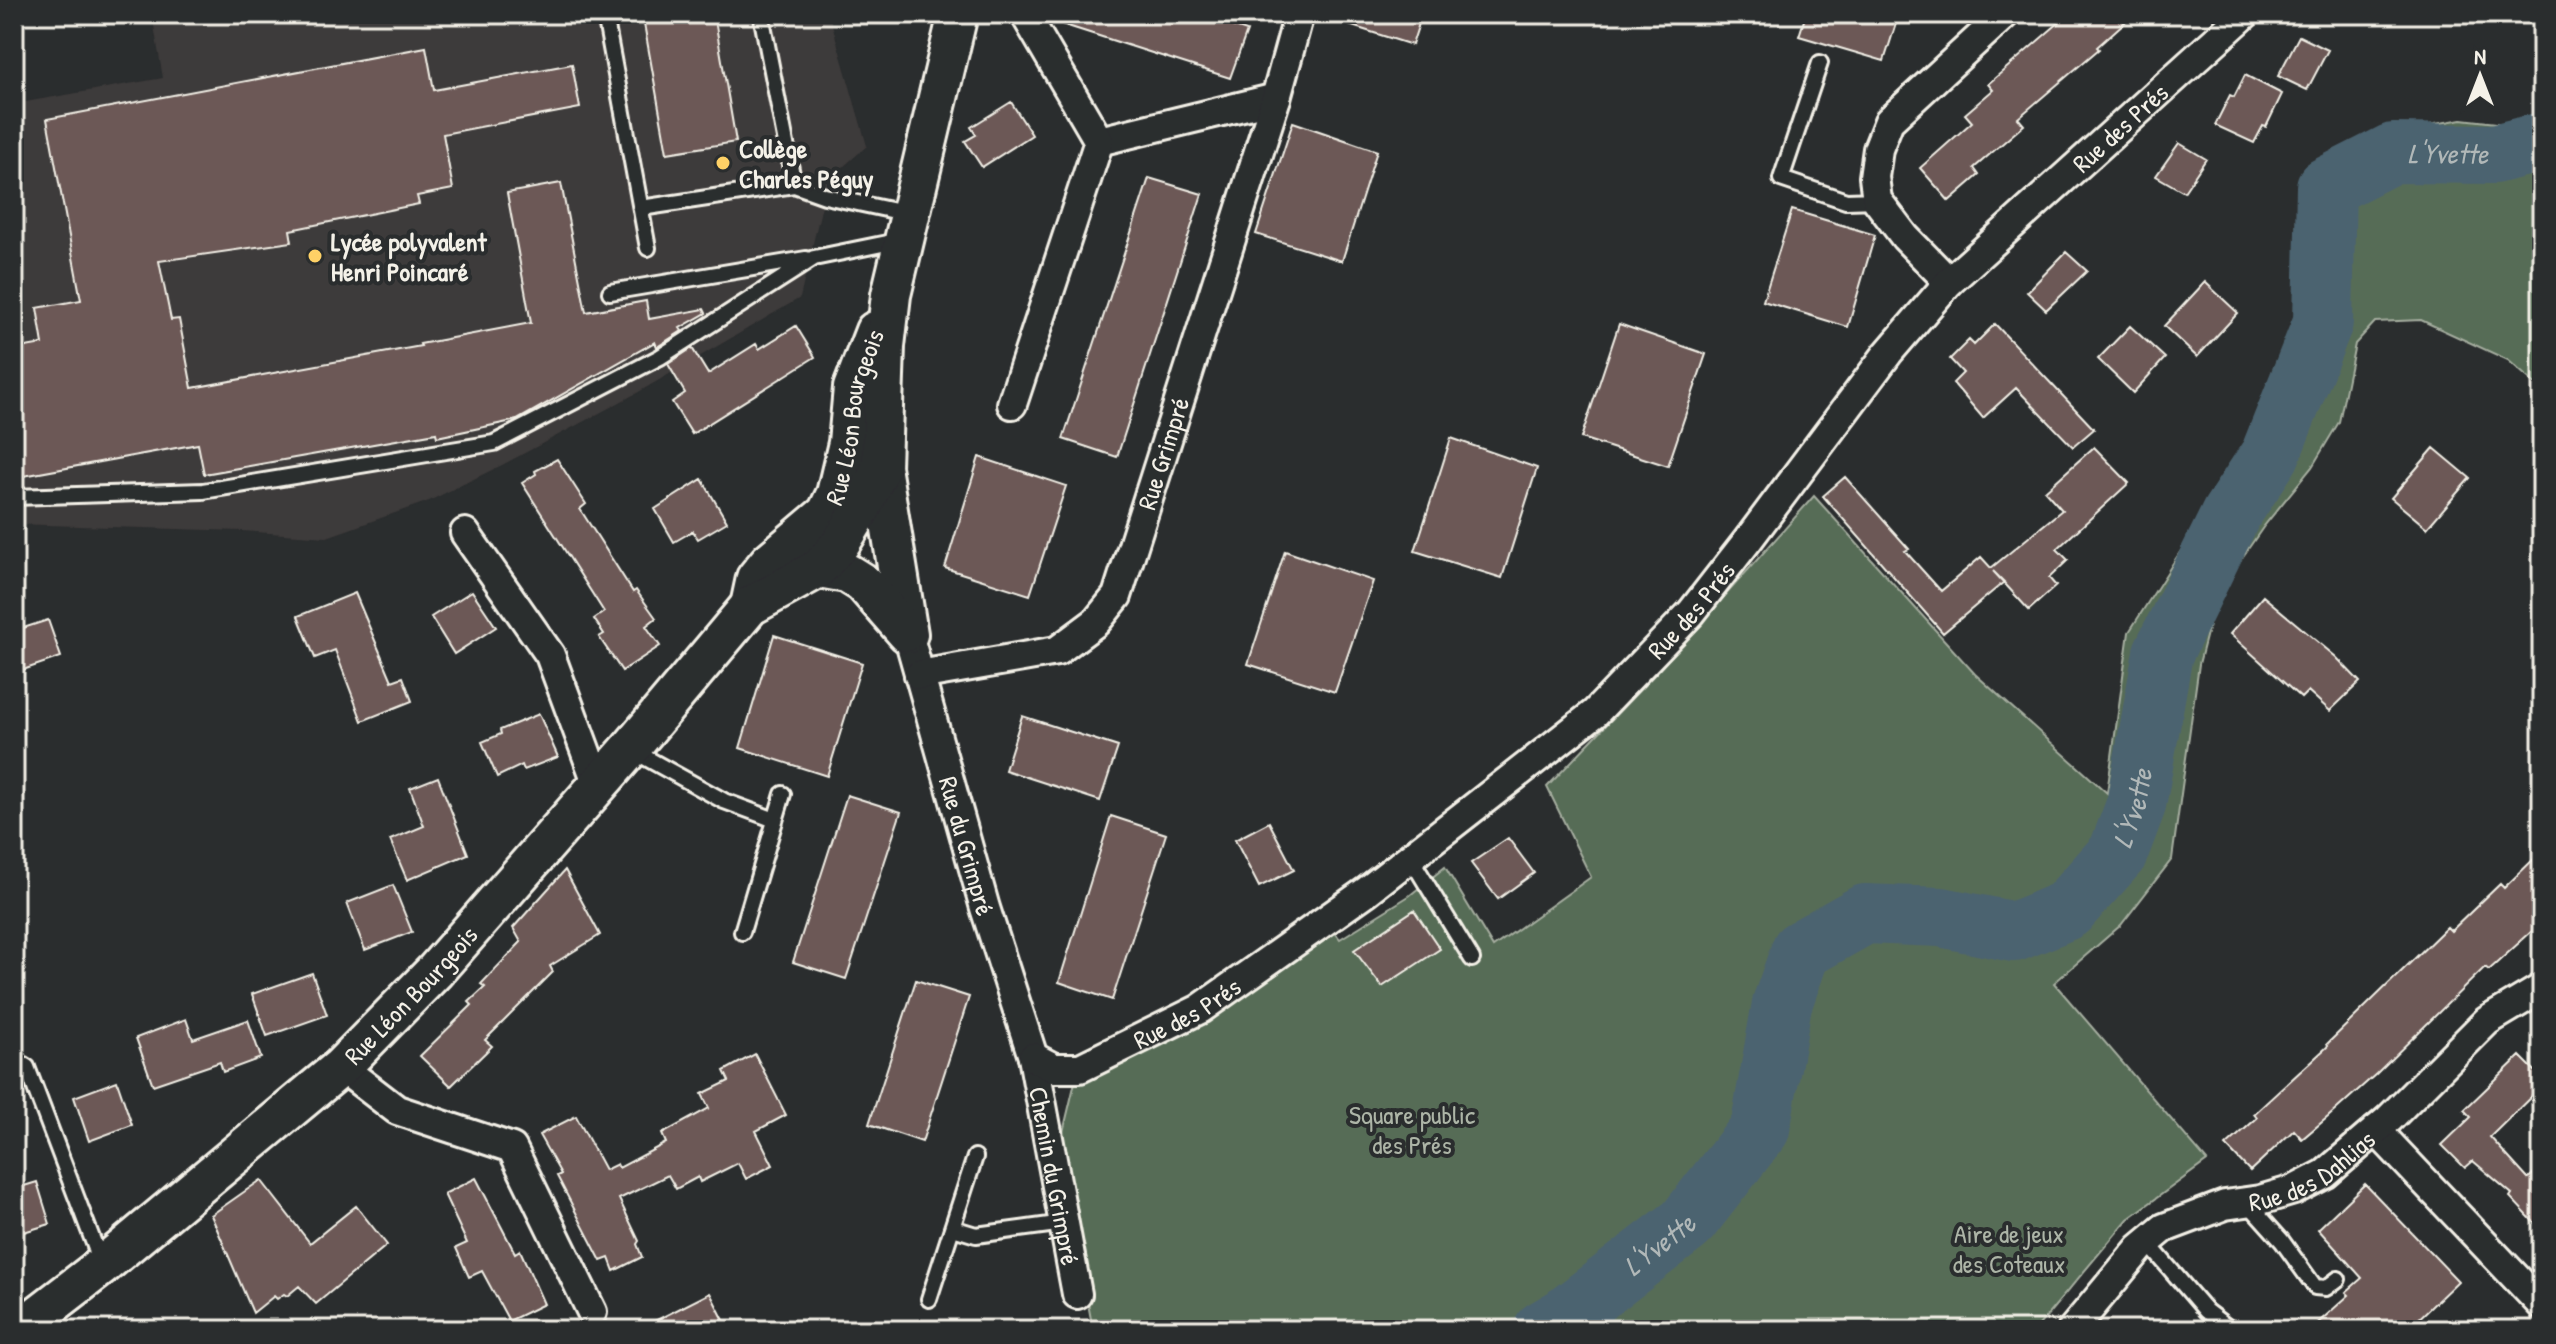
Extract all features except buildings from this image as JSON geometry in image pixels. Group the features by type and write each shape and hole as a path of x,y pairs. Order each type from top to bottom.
{"street":[{"name":"Rue Léon Bourgeois","path":"750,606 756,578 769,562 831,528 881,467 885,346 891,295 958,14"},
{"path":"1012,404 1099,141 1025,14"},
{"name":"Rue Grimpré","path":"919,675 1057,651 1096,622 1117,596 1276,98 1299,14"},
{"path":"1949,282 1905,237 1877,200 1874,177 1878,149 1889,121 2005,14"},
{"name":"Rue des Prés","path":"1033,1057 1054,1068 1080,1068 1200,1009 1410,857 1595,713 1691,613 1888,353 1949,282 2245,14"},
{"path":"1099,141 1276,98"},
{"name":"Rue Léon Bourgeois","path":"19,1330 102,1266 341,1067 435,971 630,749 750,606 819,568 840,544 827,513 836,494 848,443 853,388 891,295"},
{"path":"881,467 908,634"},
{"path":"831,528 882,542 893,553"},
{"path":"465,533 550,655 598,785"},
{"path":"819,568 847,573 863,583 908,634"},
{"name":"Rue du Grimpré","path":"908,634 985,908 1033,1057"},
{"name":"Rue des Dahlias","path":"2072,1330 2147,1242 2164,1228 2197,1213 2294,1190 2325,1174 2376,1130 2487,1021 2542,988"},
{"name":"Chemin du Grimpré","path":"1033,1057 1077,1294"},
{"path":"341,1067 397,1110 512,1148 592,1312"},
{"path":"2376,1130 2540,1297"}],"lane":[{"path":"761,14 794,185"},
{"path":"606,21 648,248"},
{"path":"1820,63 1781,179 1846,201 1877,200"},
{"path":"641,208 794,185 906,227"},
{"path":"610,292 814,258 906,227"},
{"path":"14,497 203,491 494,443 660,357 814,258"},
{"path":"630,749 724,801 775,820"},
{"path":"742,932 783,794"},
{"path":"1410,857 1472,959"},
{"path":"14,1059 27,1067 102,1266"},
{"path":"929,1299 975,1157"},
{"path":"2247,1201 2282,1241 2315,1287 2326,1288 2338,1279"},
{"path":"953,1228 976,1235 1064,1223"},
{"path":"2147,1242 2206,1311 2231,1330"}],"shaded area":[{"name":"Lycée polyvalent Henri Poincaré","path":"152,14 829,14 867,146 828,180 800,298 635,394 429,501 327,537 242,531 14,524 14,104 163,78"}],"green space":[{"path":"2462,119 2531,127 2542,124 2542,199 2536,200 2542,217 2542,390 2508,360 2421,320 2375,322 2355,344 2339,422 2312,467 2264,526 2217,594 2199,664 2172,859 2121,925 2054,983 2207,1161 2128,1219 2035,1330 1093,1330 1059,1149 1075,1082 1333,930 1340,939 1409,896 1445,867 1493,947 1591,877 1547,787 1657,672 1814,496 1975,674 2107,793 2129,632 2212,502 2270,431 2299,328 2309,263 2314,183 2347,152 2408,129"}],"waterway":[{"name":"L'Yvette","path":"1543,1330 1565,1317 1686,1224 1760,1129 1782,1004 1801,950 1865,914 1941,917 2014,932 2067,910 2118,853 2136,805 2163,653 2231,514 2270,455 2323,322 2326,187 2393,153 2494,154 2542,142"}],"place":[{"name":"Collège Charles Péguy","path":"723,163"},
{"name":"Lycée polyvalent Henri Poincaré","path":"315,256"}],"park label":[{"name":"Square public des Prés","path":"1412,1129"},
{"name":"Aire de jeux des Coteaux","path":"2009,1248"}]}
